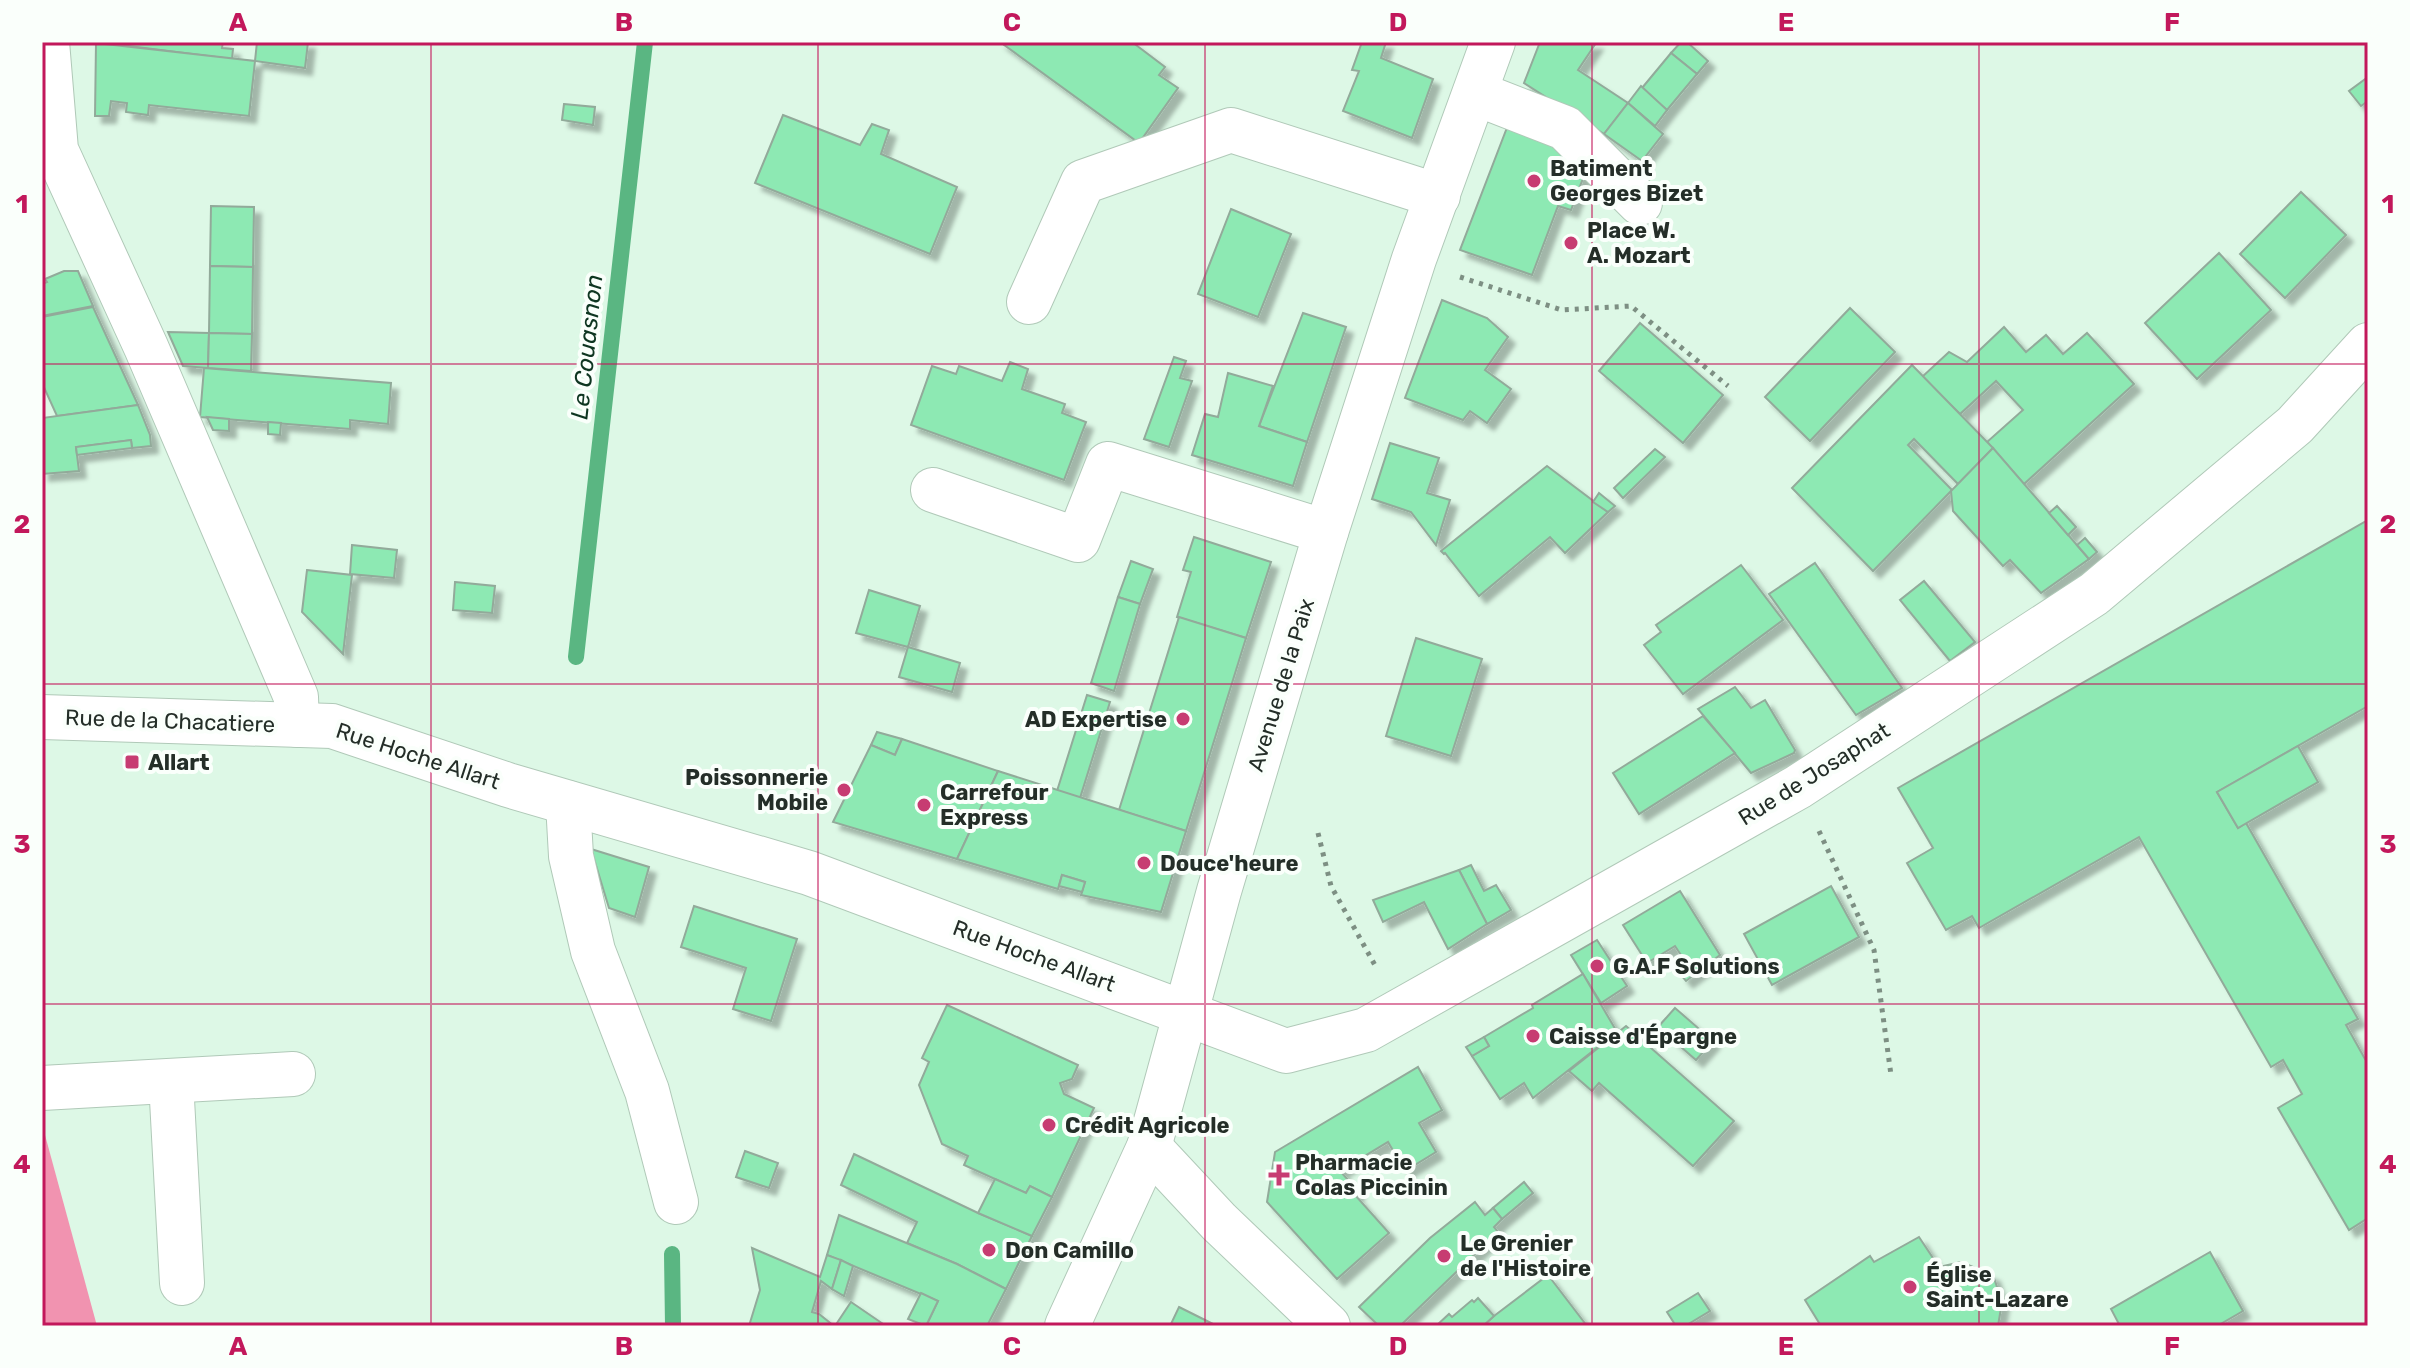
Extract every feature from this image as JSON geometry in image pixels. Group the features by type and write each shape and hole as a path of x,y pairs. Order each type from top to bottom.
{"street":[{"path":"47,42 56,150 146,347 296,697 297,725"},
{"name":"Avenue de la Paix","path":"1067,1326 1149,1147 1219,891 1326,532 1414,259 1493,42"},
{"path":"1475,93 1565,128 1640,203"},
{"path":"1029,302 1083,182 1231,130 1438,196"},
{"name":"Rue de Josaphat","path":"1186,1014 1286,1051 1366,1030 1798,787 2094,594 2295,425 2368,345"},
{"path":"933,490 1078,540 1108,464 1326,532"},
{"name":"Rue de la Chacatiere","path":"42,717 297,725"},
{"name":"Rue Hoche Allart","path":"297,725 332,726 568,803 809,873 1186,1014"},
{"path":"568,803 571,856 593,951 647,1091 676,1202"},
{"path":"42,1088 293,1074"},
{"path":"171,1081 182,1283"},
{"path":"1149,1147 1219,1222 1328,1326"}],"path":[{"path":"1414,259 1493,289 1562,310 1631,306 1728,386"},
{"path":"1798,787 1874,950 1891,1075"},
{"path":"1318,833 1331,886 1400,1011"}],"shaded area":[{"path":"42,1134 45,1135 97,1326 42,1326"}],"building":[{"path":"97,42 223,42 222,48 233,49 232,59"},
{"path":"257,42 308,42 305,68 255,61"},
{"path":"1000,42 1132,42 1165,67 1159,75 1178,88 1139,143"},
{"path":"1362,42 1386,42 1381,58 1433,79 1412,138 1343,111 1359,71 1352,70"},
{"path":"1540,42 1596,43 1578,70 1628,103 1604,134 1524,83"},
{"path":"1681,42 1687,42 1708,61 1697,74 1671,53"},
{"path":"96,43 255,61 249,116 149,105 148,115 126,112 127,103 111,101 109,116 95,116"},
{"path":"1671,53 1697,74 1667,110 1642,88"},
{"path":"2368,77 2368,101 2361,106 2349,91"},
{"path":"1641,86 1667,110 1655,126 1628,103"},
{"path":"1628,103 1663,134 1642,161 1604,134"},
{"path":"564,104 595,107 593,125 562,120"},
{"path":"783,115 860,145 872,124 889,130 881,154 957,187 930,254 755,183"},
{"name":"Batiment Georges Bizet","path":"1508,125 1591,157 1571,210 1558,206 1532,275 1460,250"},
{"path":"2301,192 2346,235 2285,298 2240,254"},
{"path":"211,206 254,207 253,267 210,266"},
{"path":"1231,209 1291,234 1258,317 1198,294"},
{"path":"2219,253 2271,310 2197,379 2145,323"},
{"path":"210,266 253,267 252,334 209,333"},
{"path":"64,271 78,271 93,306 42,316 42,284 47,282 45,279"},
{"path":"1442,300 1487,318 1508,337 1485,370 1511,389 1487,423 1470,411 1463,420 1405,398"},
{"path":"93,307 138,405 57,416 42,383 42,317"},
{"path":"1850,308 1895,352 1810,441 1765,397"},
{"path":"1303,313 1346,327 1307,442 1259,426"},
{"path":"1640,323 1723,395 1683,443 1599,371"},
{"path":"2004,327 2026,352 2046,335 2063,354 2087,333 2134,384 2024,484 1987,442 2023,410 1996,381 1960,414 1922,377 1949,352 1967,362"},
{"path":"168,332 209,333 208,368 183,366"},
{"path":"209,333 252,334 251,371 208,368"},
{"path":"1174,357 1186,361 1180,378 1192,381 1169,447 1144,439"},
{"path":"1010,362 1028,369 1022,389 1065,404 1062,413 1086,422 1064,480 911,425 932,366 956,374 959,366 1002,381"},
{"path":"1912,365 1993,448 1958,484 1914,439 1908,445 1952,490 1873,571 1792,488"},
{"path":"204,368 391,383 388,424 350,420 350,429 200,417"},
{"path":"1228,373 1273,386 1259,426 1307,442 1293,486 1192,455 1205,414 1218,417"},
{"path":"138,405 151,446 132,448 131,440 76,447 79,471 42,474 42,418"},
{"path":"207,417 229,419 229,431 213,430"},
{"path":"268,422 281,423 280,435 268,434"},
{"path":"131,440 132,448 77,455 76,447"},
{"path":"1390,443 1439,458 1427,493 1450,500 1436,545 1411,512 1372,499"},
{"path":"1993,448 2089,559 2041,593 2010,560 2003,566 1953,511 1951,491"},
{"path":"1655,449 1665,457 1623,498 1614,488"},
{"path":"1547,466 1608,512 1565,553 1550,537 1479,596 1441,551"},
{"path":"1599,493 1615,506 1608,512 1593,502"},
{"path":"2057,506 2076,527 2068,535 2049,513"},
{"path":"2368,520 2368,706 2217,792 2238,828 2246,823 2358,1019 2346,1025 2365,1059 2368,1058 2368,1222 2365,1220 2349,1230 2278,1108 2302,1094 2283,1060 2271,1067 2139,837 1979,928 1972,916 1946,930 1907,863 1933,848 1898,788"},
{"path":"1194,537 1271,562 1246,638 1177,617 1191,572 1183,570"},
{"path":"2085,538 2097,552 2089,559 2077,545"},
{"path":"352,545 397,550 394,578 350,574"},
{"path":"1131,561 1153,569 1140,604 1118,597"},
{"path":"1815,563 1902,688 1856,715 1769,594"},
{"path":"1741,565 1783,620 1683,694 1644,645 1661,632 1656,625"},
{"path":"307,570 352,575 343,654 302,612"},
{"path":"1924,581 1975,642 1950,661 1900,600"},
{"path":"455,582 495,586 492,613 453,610"},
{"path":"869,590 920,606 908,647 856,633"},
{"path":"1118,597 1140,604 1114,691 1091,683"},
{"path":"1179,617 1246,638 1186,831 1119,810"},
{"path":"1416,638 1482,659 1451,756 1386,736"},
{"path":"908,647 960,663 952,692 899,677"},
{"path":"1735,687 1751,708 1765,700 1794,753 1751,773 1698,709"},
{"path":"1087,695 1110,702 1080,798 1057,791"},
{"path":"1703,716 1735,753 1639,814 1613,773"},
{"path":"877,732 902,739 895,755 871,745"},
{"path":"902,739 998,771 957,859 833,822 871,745 895,755"},
{"path":"2298,746 2318,782 2238,828 2217,792"},
{"path":"998,771 1186,831 1161,912 1081,895 1085,882 1062,875 1058,889 957,859"},
{"path":"591,849 649,867 635,917 609,908"},
{"path":"1471,865 1484,891 1496,885 1511,910 1487,924 1459,870"},
{"path":"1459,870 1487,924 1448,949 1424,902 1383,922 1373,900"},
{"path":"1062,875 1085,882 1082,892 1059,886"},
{"path":"1831,886 1859,937 1772,985 1744,934"},
{"path":"1680,891 1720,955 1686,981 1680,974 1689,967 1675,946 1647,963 1623,925"},
{"path":"694,906 797,939 771,1021 733,1009 746,968 681,947"},
{"path":"1597,940 1627,986 1601,1003 1571,955"},
{"path":"1583,974 1617,1032 1533,1098 1524,1083 1500,1099 1472,1056 1489,1046 1484,1037"},
{"path":"947,1005 1078,1065 1072,1079 1060,1083 1064,1094 1094,1108 1052,1197 1030,1186 1026,1193 964,1165 968,1156 942,1144 919,1085 929,1062 922,1058"},
{"path":"1675,1008 1713,1041 1696,1060 1658,1027"},
{"path":"1626,1026 1734,1121 1693,1166 1599,1083 1592,1091 1569,1071"},
{"path":"1484,1037 1489,1046 1472,1056 1466,1047"},
{"path":"1418,1067 1442,1110 1419,1123 1436,1152 1405,1171 1388,1142 1340,1171 1358,1191 1354,1194 1389,1233 1337,1279 1267,1202 1275,1152"},
{"path":"745,1151 778,1163 769,1188 736,1177"},
{"path":"854,1154 1032,1236 1006,1289 907,1243 917,1222 841,1185"},
{"path":"995,1179 1026,1193 1030,1186 1052,1197 1032,1236 978,1213"},
{"path":"1524,1182 1533,1193 1502,1219 1493,1208"},
{"name":"Le Grenier de l'Histoire","path":"1475,1202 1485,1215 1493,1208 1502,1219 1494,1227 1498,1232 1400,1326 1379,1326 1359,1307 1430,1238"},
{"path":"839,1215 957,1264 1006,1289 987,1326 926,1326 938,1301 827,1255"},
{"name":"Église Saint-Lazare","path":"1919,1237 1939,1267 1961,1262 1993,1275 2002,1302 1998,1326 1821,1326 1805,1300 1870,1256 1874,1262"},
{"path":"752,1248 820,1277 827,1255 841,1260 832,1289 821,1281 812,1312 834,1326 749,1326 760,1290"},
{"path":"2210,1252 2243,1311 2217,1326 2120,1326 2111,1309"},
{"path":"841,1260 853,1266 844,1296 832,1289"},
{"path":"1548,1275 1587,1326 1483,1326 1494,1316"},
{"path":"921,1293 938,1301 926,1326 908,1319"},
{"path":"1698,1293 1710,1311 1685,1326 1676,1326 1667,1312"},
{"path":"1478,1298 1494,1316 1483,1326 1436,1326 1449,1314 1452,1317"},
{"path":"851,1302 886,1326 835,1326"},
{"path":"1179,1307 1217,1326 1170,1326"}],"waterway":[{"name":"Le Couasnon","path":"576,657 645,42"},
{"name":"Le Couasnon","path":"672,1254 673,1326"}],"place":[{"name":"Batiment Georges Bizet","path":"1534,181"},
{"name":"Place W. A. Mozart","path":"1571,243"},
{"name":"AD Expertise","path":"1183,719"},
{"name":"Allart","path":"132,762"},
{"name":"Poissonnerie Mobile","path":"844,790"},
{"name":"Carrefour Express","path":"924,805"},
{"name":"Douce'heure","path":"1144,863"},
{"name":"G.A.F Solutions","path":"1597,966"},
{"name":"Caisse d'Épargne","path":"1533,1036"},
{"name":"Crédit Agricole","path":"1049,1125"},
{"name":"Pharmacie Colas Piccinin","path":"1279,1175"},
{"name":"Don Camillo","path":"989,1250"},
{"name":"Le Grenier de l'Histoire","path":"1444,1256"},
{"name":"Église Saint-Lazare","path":"1910,1287"}]}
